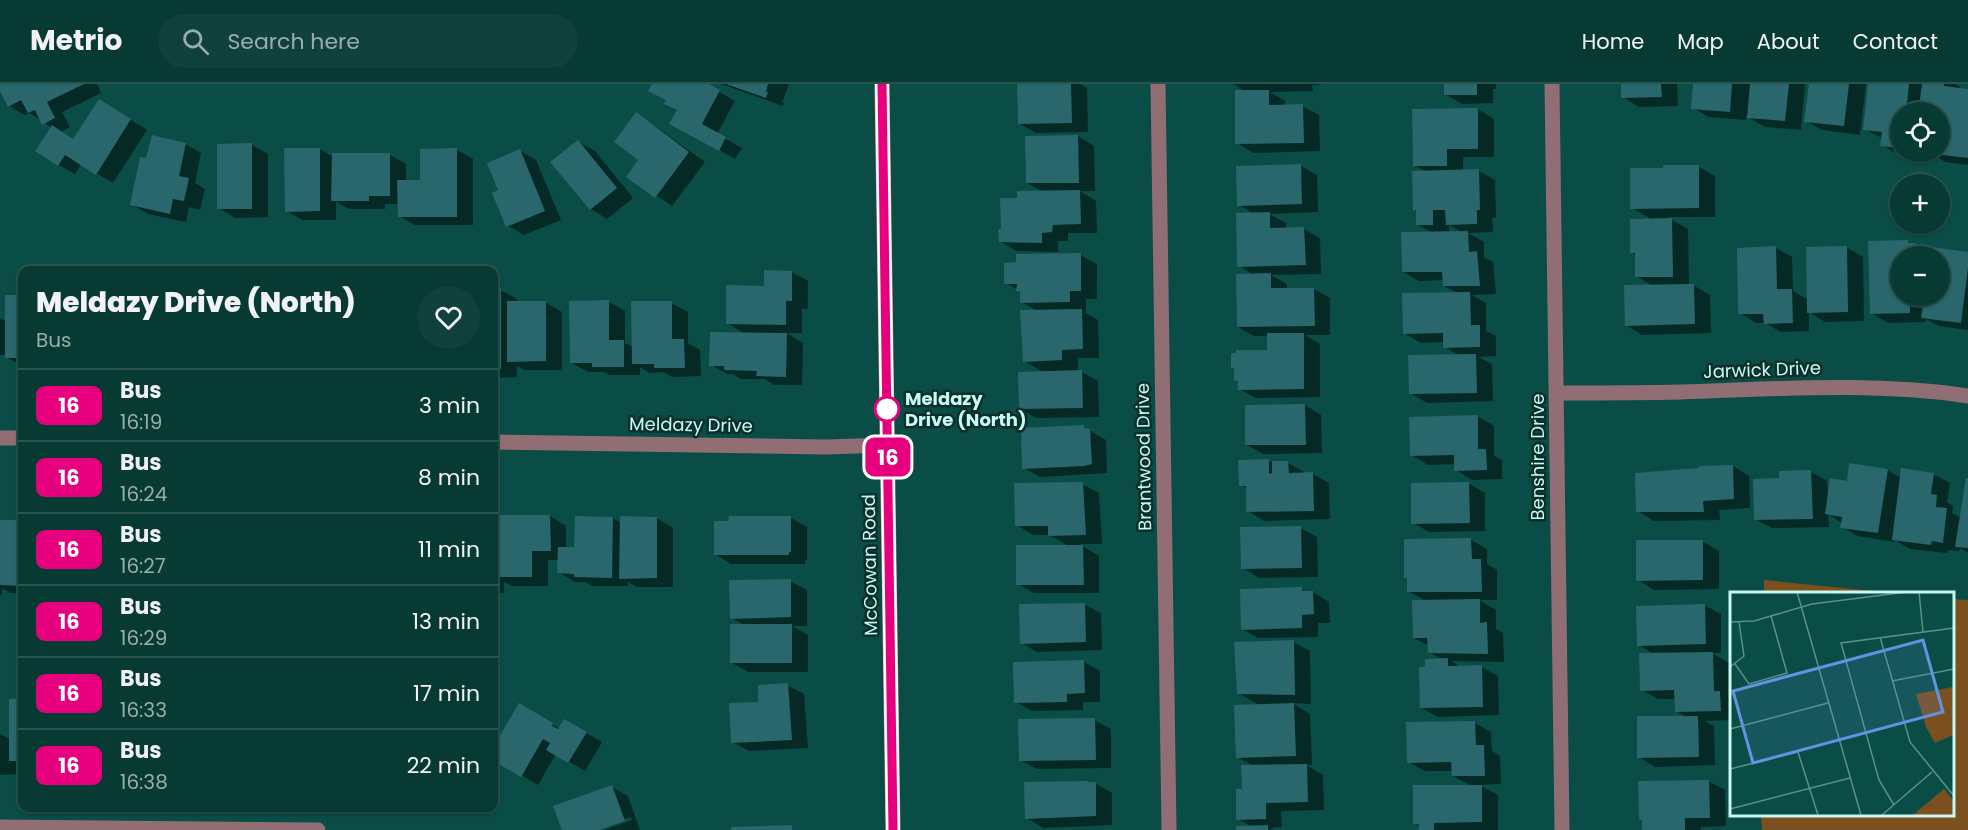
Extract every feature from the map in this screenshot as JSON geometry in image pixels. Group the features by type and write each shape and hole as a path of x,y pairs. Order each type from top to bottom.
{"main road":[{"name":"McCowan Road","path":"882,84 893,830"}],"street":[{"name":"Brantwood Drive","path":"1158,84 1169,830"},
{"name":"Benshire Drive","path":"1552,84 1562,830"},
{"name":"Jarwick Drive","path":"1557,393 1680,392 1789,387 1880,388 1968,396"},
{"path":"0,438 18,438"},
{"name":"Meldazy Drive","path":"498,442 826,447 888,445"},
{"path":"0,827 318,830"}],"shaded area":[{"path":"1764,580 1883,592 1764,592"},
{"path":"1953,599 1968,600 1968,830 1762,830 1761,815 1953,815"}],"building":[{"path":"0,84 84,84 47,102 55,118 42,125 35,110 28,113 21,100 8,107 0,91"},
{"path":"652,84 709,84 720,90 702,124 726,137 719,151 669,124 677,110 664,104 666,100 648,91"},
{"path":"726,84 768,84 766,92 768,92 766,98"},
{"path":"1017,84 1071,84 1072,123 1018,124"},
{"path":"1444,84 1477,84 1477,95 1444,95"},
{"path":"1621,84 1661,84 1662,97 1621,98"},
{"path":"1693,84 1732,84 1730,112 1691,109"},
{"path":"1750,84 1789,84 1785,121 1747,118"},
{"path":"1809,84 1849,84 1844,126 1804,122"},
{"path":"1868,84 1909,84 1907,102 1890,102 1890,147 1880,146 1882,132 1863,130"},
{"path":"1922,84 1944,84 1944,86 1968,89 1968,158 1950,156 1950,102 1920,102"},
{"path":"1235,90 1269,90 1269,105 1303,104 1304,143 1235,144"},
{"path":"99,99 131,119 96,175 65,155 58,166 35,151 52,125 73,139"},
{"path":"1478,108 1478,149 1447,149 1447,166 1413,166 1412,109"},
{"path":"636,112 689,152 655,198 626,177 638,160 614,142"},
{"path":"152,135 186,143 179,176 189,178 184,201 173,199 170,214 130,205 140,157 146,158"},
{"path":"1078,135 1079,183 1026,183 1025,136"},
{"path":"578,140 617,188 590,210 550,162"},
{"path":"252,143 252,209 217,209 217,144"},
{"path":"284,148 320,148 320,211 285,212"},
{"path":"457,148 457,217 398,217 397,180 420,180 420,149"},
{"path":"520,149 545,211 506,227 492,193 498,190 487,163"},
{"path":"332,153 390,153 390,196 369,196 369,201 331,201"},
{"path":"1301,164 1302,204 1237,206 1236,166"},
{"path":"1663,165 1699,165 1699,208 1630,209 1630,168 1663,168"},
{"path":"1479,169 1480,210 1477,210 1477,224 1446,225 1445,210 1433,210 1433,225 1416,225 1416,210 1413,211 1412,171"},
{"path":"1080,190 1081,224 1053,225 1052,232 1042,233 1042,243 999,242 1000,198 1017,198 1017,191"},
{"path":"1270,212 1270,228 1304,227 1306,265 1237,267 1236,213"},
{"path":"1672,218 1673,277 1635,277 1635,253 1630,253 1630,219"},
{"path":"1468,231 1469,252 1477,251 1480,286 1443,286 1442,272 1402,272 1401,232"},
{"path":"1908,240 1908,243 1916,243 1916,246 1890,246 1890,306 1910,306 1910,313 1870,314 1868,241"},
{"path":"1776,246 1777,289 1792,289 1793,323 1764,324 1763,314 1738,314 1737,248"},
{"path":"1847,246 1848,312 1807,313 1806,247"},
{"path":"1950,250 1968,252 1961,323 1921,318 1923,306 1950,306"},
{"path":"1081,253 1081,291 1070,291 1070,302 1020,303 1020,291 1016,291 1017,284 1004,284 1004,263 1016,262 1016,254"},
{"path":"764,270 792,271 792,301 786,301 786,325 726,324 726,285 764,286"},
{"path":"1271,273 1271,288 1314,288 1315,326 1237,327 1236,274"},
{"path":"1694,284 1695,324 1625,326 1624,285"},
{"path":"498,288 501,288 501,369 498,369"},
{"path":"1470,292 1471,325 1480,325 1480,347 1443,348 1443,333 1403,334 1402,293"},
{"path":"5,295 18,295 18,358 5,358"},
{"path":"609,300 609,340 624,340 624,367 592,367 592,363 570,363 569,301"},
{"path":"507,301 546,301 546,361 507,362"},
{"path":"631,301 672,301 672,339 684,339 685,368 654,368 654,364 632,364"},
{"path":"1082,309 1083,349 1062,350 1062,360 1023,362 1020,310"},
{"path":"710,332 787,333 786,377 756,376 757,371 724,370 724,366 709,366"},
{"path":"1267,333 1304,333 1304,389 1238,390 1238,381 1234,381 1234,368 1231,368 1231,353 1236,353 1236,350 1267,350"},
{"path":"1476,354 1477,393 1409,394 1408,355"},
{"path":"1082,370 1083,408 1019,409 1018,372"},
{"path":"1305,404 1306,445 1245,445 1245,405"},
{"path":"1478,415 1478,449 1486,449 1487,470 1454,471 1454,455 1410,456 1409,417"},
{"path":"1084,425 1084,428 1090,429 1092,464 1022,469 1021,428"},
{"path":"1269,459 1269,474 1272,473 1272,461 1288,461 1289,473 1313,472 1314,511 1246,512 1246,486 1239,486 1238,460"},
{"path":"1849,463 1888,469 1878,533 1840,528 1842,517 1825,514 1830,478 1847,481"},
{"path":"1733,465 1734,499 1703,501 1704,512 1636,512 1635,473"},
{"path":"1901,468 1934,473 1931,494 1937,495 1936,507 1947,508 1943,543 1932,541 1931,545 1892,540"},
{"path":"1811,470 1813,519 1754,520 1753,479 1779,478 1779,471"},
{"path":"1966,478 1968,478 1968,548 1955,547"},
{"path":"1083,482 1086,535 1048,536 1048,526 1015,526 1014,483"},
{"path":"1469,482 1470,523 1411,524 1411,483"},
{"path":"498,515 550,515 551,551 532,551 532,577 498,577"},
{"path":"575,516 613,517 612,578 574,577 574,574 557,573 558,547 574,547"},
{"path":"620,516 657,517 657,578 619,579"},
{"path":"729,516 791,516 791,552 789,555 714,555 714,521 728,521"},
{"path":"0,520 18,520 18,586 0,585"},
{"path":"1301,526 1302,568 1241,569 1240,527"},
{"path":"1471,538 1472,559 1481,559 1482,592 1407,592 1407,578 1404,578 1404,539"},
{"path":"1636,540 1703,540 1703,580 1636,581"},
{"path":"1016,545 1083,545 1084,585 1016,585"},
{"path":"791,579 791,617 730,619 729,580"},
{"path":"1302,587 1302,591 1313,591 1314,614 1302,615 1302,628 1241,630 1240,589"},
{"path":"1480,599 1480,623 1487,622 1488,654 1428,653 1427,638 1413,638 1412,600"},
{"path":"1085,603 1086,642 1020,644 1019,604"},
{"path":"1705,604 1706,644 1637,646 1636,606"},
{"path":"730,624 792,624 792,663 730,663"},
{"path":"1294,640 1295,695 1237,694 1234,642"},
{"path":"1713,652 1714,691 1720,691 1721,711 1675,712 1674,690 1640,691 1639,653"},
{"path":"1448,658 1448,666 1482,665 1483,707 1420,708 1419,667 1425,667 1425,659"},
{"path":"1084,660 1085,693 1067,694 1067,702 1014,703 1013,662"},
{"path":"788,683 792,740 731,743 729,703 758,702 758,685"},
{"path":"9,699 18,699 18,761 9,761"},
{"path":"519,703 553,723 552,726 558,729 564,719 587,732 568,763 546,750 550,743 543,739 521,777 498,763 498,739"},
{"path":"1294,703 1296,756 1236,758 1234,705"},
{"path":"1637,716 1698,716 1699,757 1637,758"},
{"path":"1095,718 1096,760 1019,761 1018,719"},
{"path":"1475,721 1476,745 1484,745 1485,776 1452,776 1451,762 1407,763 1406,722"},
{"path":"1307,764 1308,802 1266,803 1266,819 1236,820 1236,789 1242,789 1241,765"},
{"path":"1709,780 1710,818 1685,818 1685,830 1642,830 1642,820 1639,819 1638,781"},
{"path":"1024,782 1096,782 1096,816 1025,819"},
{"path":"612,785 625,821 599,830 562,830 553,806"},
{"path":"1413,785 1482,785 1482,822 1434,823 1434,830 1419,830 1419,824 1413,824"},
{"path":"792,825 792,830 731,830 731,827"},
{"path":"1268,825 1268,830 1236,830 1236,826"}],"bus line":[{"name":"16","path":"882,84 893,830"}],"place":[{"name":"Meldazy Drive (North)","path":"887,409"}]}
